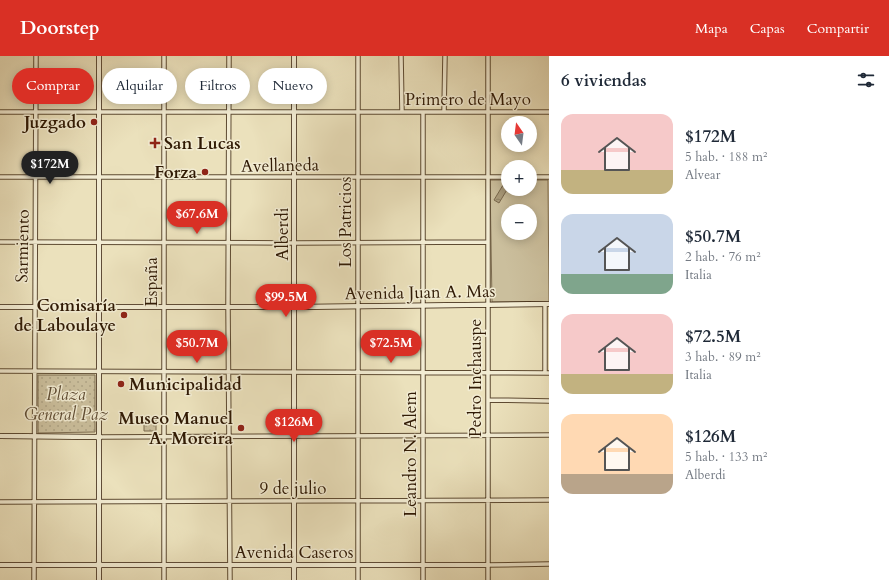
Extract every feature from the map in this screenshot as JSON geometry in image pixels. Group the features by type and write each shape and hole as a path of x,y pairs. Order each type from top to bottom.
{"main road":[{"path":"99,56 99,580"},
{"name":"Alberdi","path":"294,56 294,580"},
{"name":"Avenida Juan A. Mas","path":"0,307 295,307 547,304"},
{"path":"0,436 100,437"},
{"name":"Avenida Caseros","path":"0,565 488,565"}],"street":[{"name":"Sarmiento","path":"34,580 36,56"},
{"name":"España","path":"164,56 164,580"},
{"path":"229,56 228,500 230,580"},
{"name":"Los Patricios","path":"358,56 358,580"},
{"path":"401,56 402,112"},
{"path":"444,112 445,56"},
{"name":"Pedro Inchauspe","path":"488,56 488,580"},
{"name":"Primero de Mayo","path":"0,112 294,114 358,112 549,112"},
{"name":"Leandro N. Alem","path":"423,580 424,112"},
{"name":"Avellaneda","path":"0,177 501,177"},
{"path":"537,177 549,177"},
{"path":"0,242 488,242"},
{"path":"0,371 358,371 547,373 547,304"},
{"path":"488,400 549,401"},
{"path":"100,437 549,435"},
{"name":"9 de julio","path":"0,502 549,500"},
{"path":"488,565 549,564"}],"green space":[{"path":"490,180 501,180 501,196 537,196 537,180 548,180 549,302 492,302"},
{"name":"Plaza General Paz","path":"38,375 95,375 95,432 38,433"},
{"path":"156,418 156,431 144,431 144,419"}],"water":[{"path":"501,188 501,196 503,196 499,203 494,200"}],"place":[{"name":"Juzgado","path":"94,122"},
{"name":"San Lucas","path":"155,143"},
{"name":"Forza","path":"205,172"},
{"name":"Comisaría de Laboulaye","path":"124,315"},
{"name":"Municipalidad","path":"121,384"},
{"name":"Museo Manuel A. Moreira","path":"241,428"}]}
